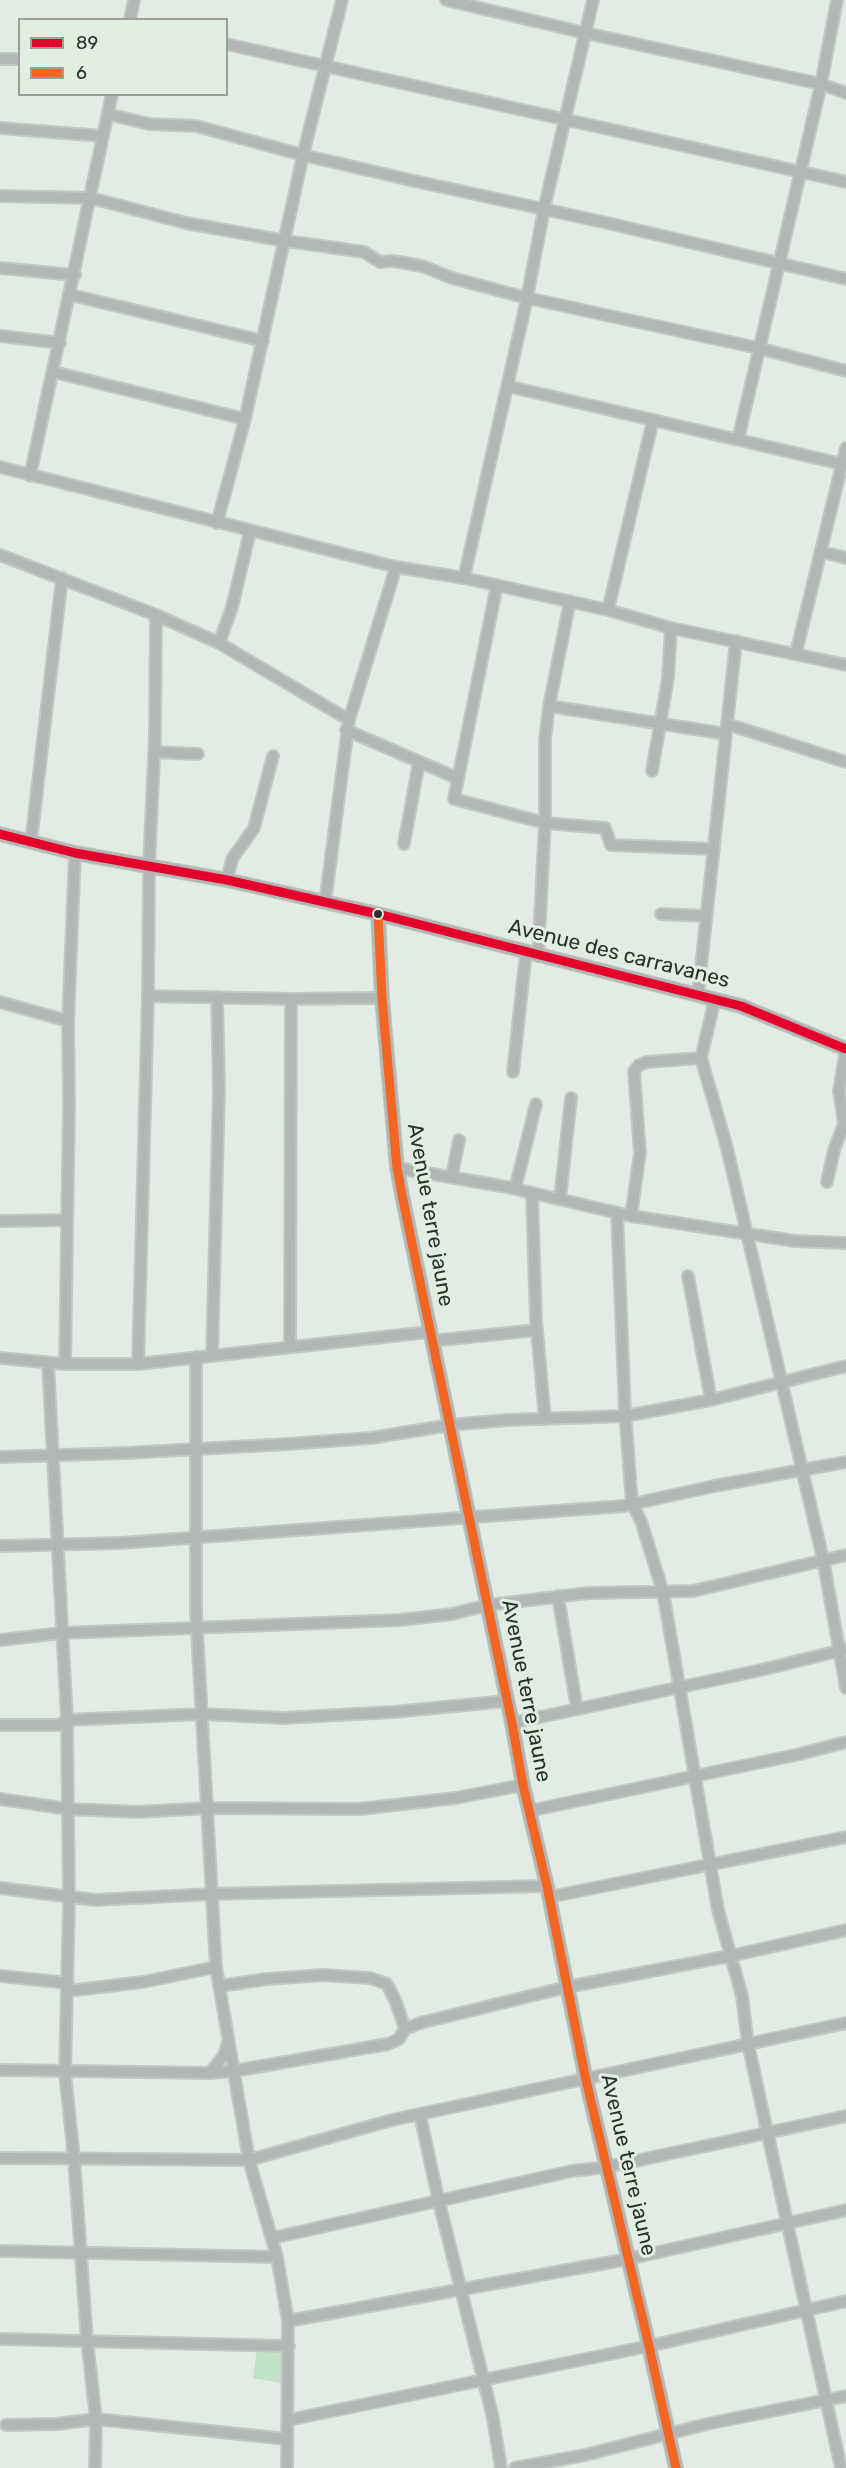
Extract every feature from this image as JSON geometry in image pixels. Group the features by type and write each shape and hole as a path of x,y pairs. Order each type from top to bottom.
{"street":[{"path":"130,18 134,0"},
{"path":"217,523 245,419 286,241 303,155 342,0"},
{"path":"446,0 585,33 821,84 846,93"},
{"path":"464,578 544,209 593,0"},
{"path":"738,440 821,84 837,0"},
{"path":"228,44 846,182"},
{"path":"0,59 18,59"},
{"path":"30,476 112,96"},
{"path":"108,114 149,124 196,126 303,155 846,279"},
{"path":"0,128 103,136"},
{"path":"0,196 91,198 186,223 364,252 380,262 393,261 422,266 452,278 526,298 758,348 846,371"},
{"path":"0,268 75,274"},
{"path":"70,295 263,341"},
{"path":"0,336 60,343"},
{"path":"54,372 245,419"},
{"path":"507,386 844,464"},
{"path":"608,610 652,420"},
{"path":"796,653 844,464 846,448"},
{"path":"0,467 136,500 250,532 396,567 464,578 608,610 670,628 846,665"},
{"path":"219,643 232,607 250,532"},
{"path":"822,552 846,558"},
{"path":"0,555 156,615 219,643 348,725 419,762 457,778"},
{"path":"326,903 348,725 396,567"},
{"path":"32,842 62,578"},
{"path":"496,585 468,733 453,795 457,801 545,823 605,828 609,832 611,845 713,849"},
{"path":"513,1072 532,954 545,823 545,739 549,706 570,602"},
{"path":"138,1364 148,996 149,866 155,752 156,615"},
{"path":"652,771 668,678 670,628"},
{"path":"698,995 736,641"},
{"path":"549,706 661,724 727,729 846,762"},
{"path":"155,752 198,754"},
{"path":"227,880 232,859 254,828 273,756"},
{"path":"404,844 419,762"},
{"name":"Avenue des carravanes","path":"0,834 75,853 227,880 378,914 715,999 741,1006 846,1048"},
{"path":"65,1364 68,1021 75,853"},
{"name":"Avenue terre jaune","path":"378,914 382,998 397,1168 430,1336 512,1722 523,1785 548,1892 586,2080 650,2346 676,2468"},
{"path":"662,914 705,916"},
{"path":"148,996 382,998"},
{"path":"212,1356 219,1090 217,997"},
{"path":"290,1346 291,999"},
{"path":"715,999 701,1058 726,1144 803,1471 842,1650 846,1688"},
{"path":"0,1002 68,1021"},
{"path":"827,1182 834,1149 845,1124 839,1091 846,1048"},
{"path":"631,1216 640,1153 634,1071 639,1065 647,1062 701,1058"},
{"path":"560,1199 571,1098"},
{"path":"515,1189 536,1104"},
{"path":"453,1176 459,1140"},
{"path":"397,1168 453,1176 631,1216 795,1241 845,1243"},
{"path":"532,1193 531,1224 537,1330 545,1419"},
{"path":"617,1213 625,1416 632,1504 641,1521 663,1592 718,1910 742,1996 748,2044 841,2468"},
{"path":"0,1221 66,1220"},
{"path":"688,1276 711,1400"},
{"path":"0,1358 65,1364 138,1364 290,1346 537,1330"},
{"path":"196,1357 197,1628 216,1967 249,2160 278,2257 288,2321 287,2468"},
{"path":"48,1363 67,1720 69,1898 66,2073 87,2340 96,2419 95,2468"},
{"path":"0,1457 54,1456 371,1437 450,1425 507,1420 625,1416 711,1400 846,1366"},
{"path":"0,1546 57,1545 468,1518 632,1504 714,1486 846,1462"},
{"path":"0,1640 62,1633 399,1620 452,1614 488,1605 558,1596 693,1590 846,1554"},
{"path":"558,1596 577,1709"},
{"path":"512,1722 679,1688 842,1650"},
{"path":"0,1725 58,1725 67,1720 202,1714 283,1718 393,1712 507,1701"},
{"path":"529,1810 800,1754 846,1742"},
{"path":"0,1799 68,1809 138,1812 208,1808 360,1809 456,1798 523,1785"},
{"path":"0,1888 95,1900 212,1894 548,1892 846,1836"},
{"path":"0,2070 66,2073 234,2071 388,2043 399,2039 405,2029 420,2023 567,1988 730,1956 846,1930"},
{"path":"0,1976 68,1987 143,1982 216,1967"},
{"path":"220,1986 267,1979 323,1975 370,1978 387,1984 405,2029"},
{"path":"0,2158 249,2160 392,2120 846,2023"},
{"path":"210,2073 224,2055 229,2041"},
{"path":"420,2115 483,2379 501,2468"},
{"path":"272,2238 572,2171 607,2167 846,2116"},
{"path":"288,2321 628,2259 846,2210"},
{"path":"0,2251 278,2257"},
{"path":"288,2420 650,2346 846,2301"},
{"path":"0,2339 289,2346"},
{"path":"515,2468 585,2455 711,2423 846,2396"},
{"path":"6,2425 57,2424 96,2419 287,2439"}],"green space":[{"path":"257,2348 287,2352 282,2383 253,2378"}],"transit line":[{"name":"89","path":"0,834 75,853 227,880 378,914 741,1006 846,1049"},
{"name":"6","path":"378,914 382,998 397,1168 403,1200 586,2080 676,2468"}]}
